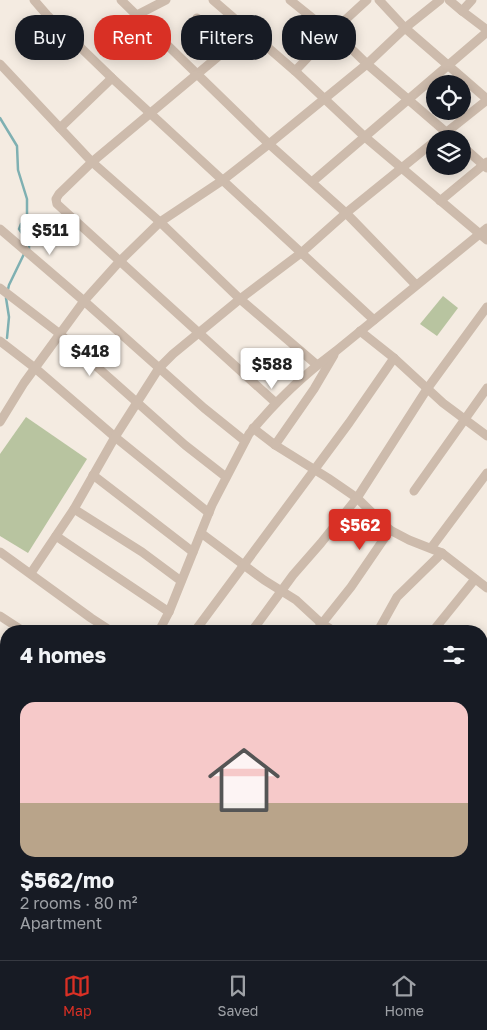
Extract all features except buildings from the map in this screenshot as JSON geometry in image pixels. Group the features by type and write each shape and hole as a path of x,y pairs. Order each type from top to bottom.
{"street":[{"path":"34,0 112,78 374,320"},
{"path":"121,0 137,15 166,0"},
{"path":"351,15 367,0"},
{"path":"379,0 404,28 487,100 449,130"},
{"path":"0,422 35,368 84,301 160,222 223,180 269,144 367,64 404,28 440,0"},
{"path":"312,182 487,31 449,0"},
{"path":"462,11 472,0"},
{"path":"219,1 365,137 484,237"},
{"path":"294,1 311,15"},
{"path":"171,50 269,144 346,213 416,285"},
{"path":"356,54 444,130"},
{"path":"215,60 92,162 56,199 57,204 276,403"},
{"path":"295,71 305,60"},
{"path":"0,64 92,162 160,222 240,300 317,365"},
{"path":"60,128 112,78"},
{"path":"30,573 74,509 136,402 159,368 426,148"},
{"path":"440,201 486,165 471,153"},
{"path":"162,625 209,513 245,441 254,428 276,403 317,365 336,352 416,285 484,237 487,228"},
{"path":"0,229 204,408 245,441"},
{"path":"0,288 60,334 185,445 226,477"},
{"path":"256,625 281,591 356,498 427,389 487,307"},
{"path":"360,331 394,358 427,389 487,436"},
{"path":"0,341 209,513"},
{"path":"275,445 336,352"},
{"path":"203,625 394,358"},
{"path":"414,491 487,388"},
{"path":"0,402 8,408"},
{"path":"254,428 275,445 356,498 390,530 442,553 487,588"},
{"path":"431,548 487,473"},
{"path":"93,475 193,552"},
{"path":"74,509 142,552 181,581"},
{"path":"321,623 347,592 390,530"},
{"path":"201,533 244,566 296,600 324,625"},
{"path":"56,536 169,612"},
{"path":"0,552 102,625"},
{"path":"381,625 397,598 442,553"},
{"path":"438,625 475,579"},
{"path":"0,616 14,625"}],"green space":[{"path":"443,296 458,308 437,336 420,324"},
{"path":"26,417 87,459 28,553 0,536 0,454"}],"waterway":[{"path":"0,118 17,146 18,170 27,199 27,220 21,224 19,229 29,243 29,249 24,254 9,285 6,298 9,317 7,338"}]}
